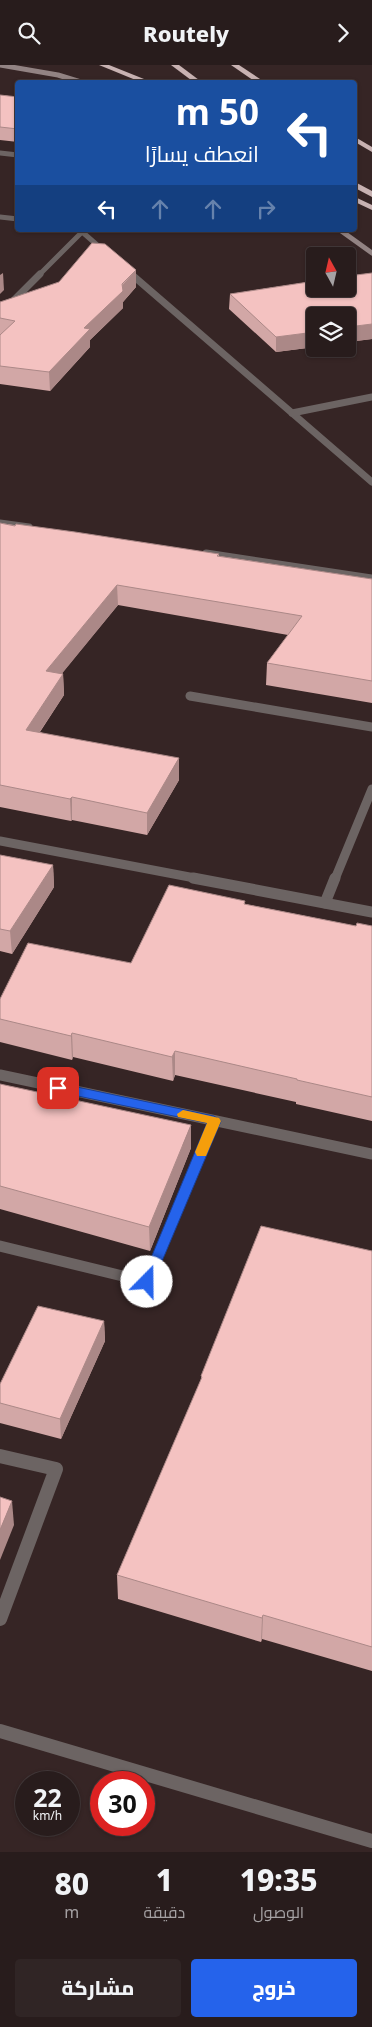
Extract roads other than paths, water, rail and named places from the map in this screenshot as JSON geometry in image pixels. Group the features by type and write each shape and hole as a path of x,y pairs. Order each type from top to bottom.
{"highway":[{"path":"102,65 143,80"},
{"path":"174,65 196,80"},
{"path":"234,65 258,80"},
{"path":"357,140 372,149"},
{"path":"357,185 372,195"},
{"path":"357,200 372,208"}],"main road":[{"path":"0,65 58,75 74,80"},
{"path":"343,232 372,253"}],"street":[{"path":"0,153 15,155"},
{"path":"0,217 15,219"},
{"path":"0,314 80,232"},
{"path":"82,232 112,257"},
{"path":"119,264 372,482"},
{"path":"292,413 372,397"},
{"path":"0,523 39,529"},
{"path":"196,552 372,579"},
{"path":"190,696 372,727"},
{"path":"325,903 372,789"},
{"path":"0,841 372,911"},
{"path":"0,1075 372,1154"},
{"path":"0,1246 147,1282 214,1121"},
{"path":"0,1456 56,1469 0,1619"},
{"path":"0,1731 372,1841"}]}
